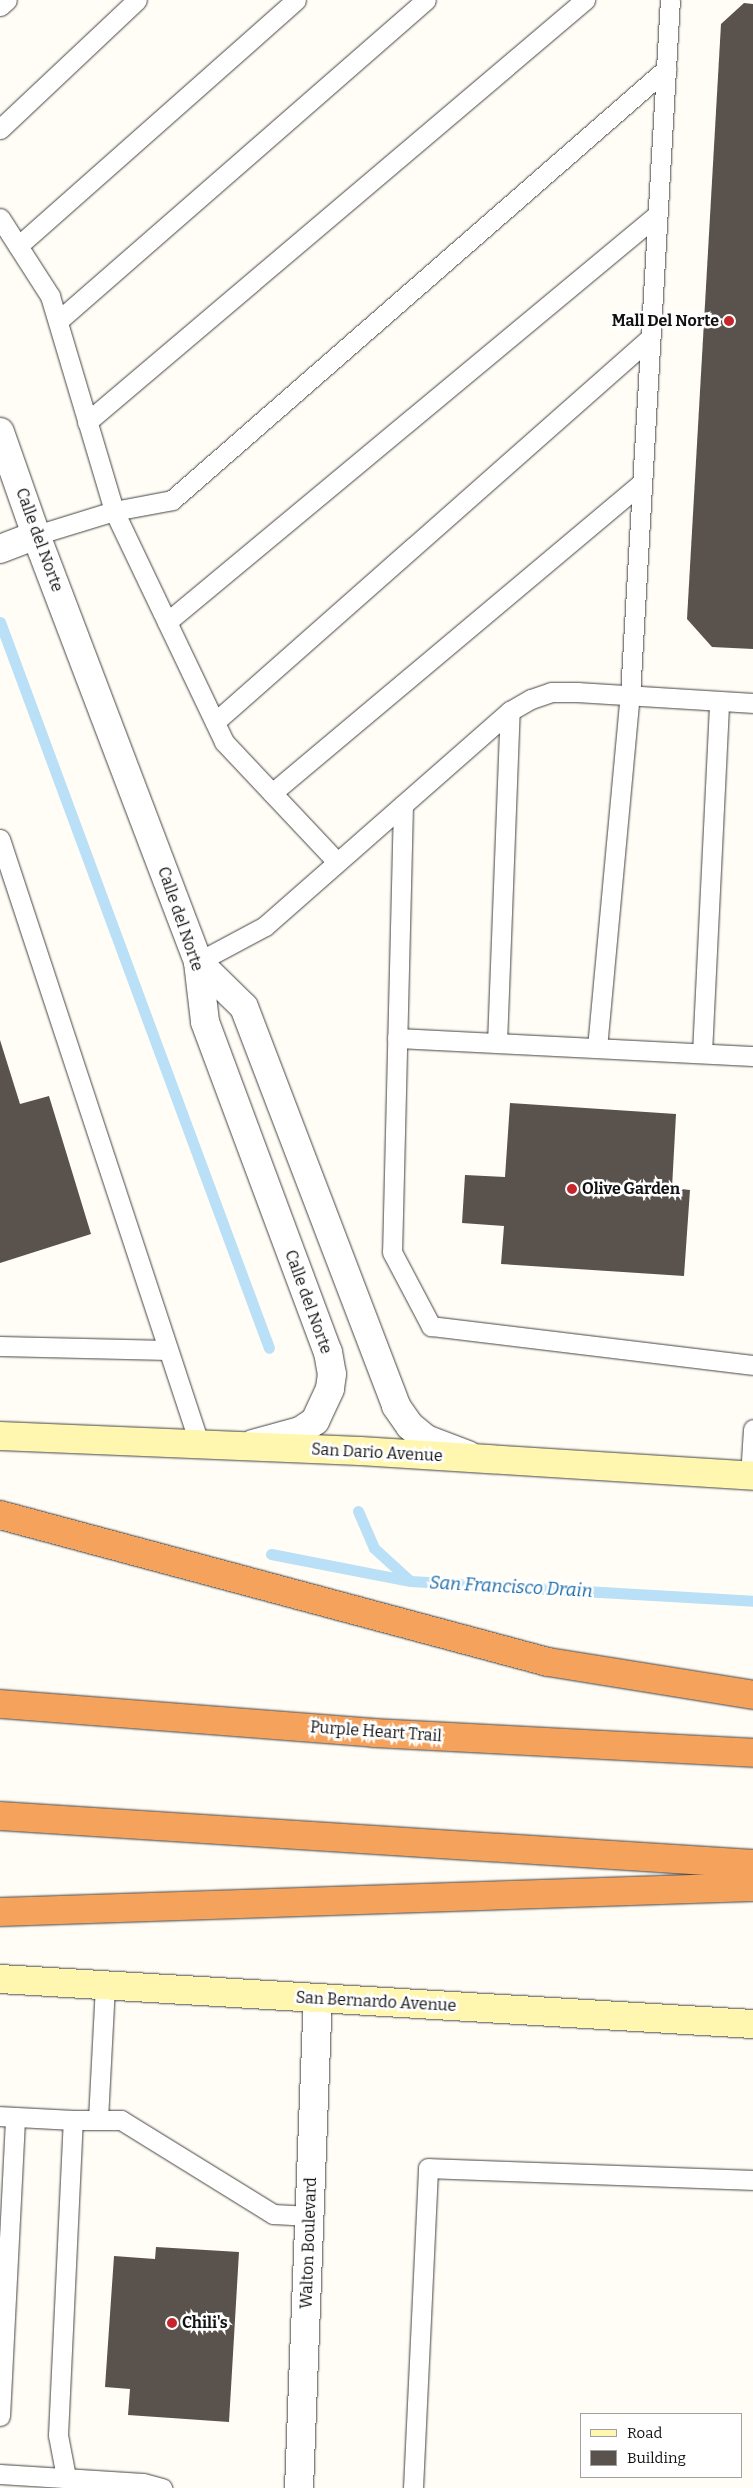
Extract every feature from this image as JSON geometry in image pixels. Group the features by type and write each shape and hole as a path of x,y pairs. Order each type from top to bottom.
{"highway":[{"path":"0,1514 548,1662 753,1695"},
{"name":"Purple Heart Trail","path":"0,1704 374,1733 753,1753"},
{"path":"0,1816 753,1864"},
{"path":"0,1912 753,1887"}],"main road":[{"name":"San Dario Avenue","path":"0,1436 480,1458 751,1476"},
{"name":"San Bernardo Avenue","path":"0,1979 753,2024"}],"street":[{"name":"Calle del Norte","path":"0,432 36,535 198,962 205,1022 328,1352 332,1374 324,1406 315,1421 300,1431 242,1447"},
{"path":"0,549 36,535"},
{"path":"198,962 244,1007 396,1406 410,1426 426,1438 480,1458"},
{"name":"Walton Boulevard","path":"299,2488 318,1998"}],"lane":[{"path":"0,6 6,0"},
{"path":"0,129 137,0"},
{"path":"18,246 296,0"},
{"path":"58,321 426,0"},
{"path":"87,422 584,0"},
{"path":"597,1048 630,695 670,0"},
{"path":"36,535 114,512 172,500 666,69"},
{"path":"167,622 658,214"},
{"path":"0,218 50,296 114,512 224,742 337,862"},
{"path":"215,722 650,338"},
{"path":"272,793 642,483"},
{"path":"198,962 265,926 510,712 551,692 753,703"},
{"path":"702,1053 719,701"},
{"path":"497,1043 510,712"},
{"path":"403,805 392,1252 431,1326 753,1365"},
{"path":"0,839 8,888 200,1446"},
{"path":"397,1038 753,1056"},
{"path":"0,1346 168,1350"},
{"path":"751,1476 753,1429"},
{"path":"98,2119 105,1985"},
{"path":"0,2416 7,2117 121,2120 274,2214 310,2216"},
{"path":"66,2477 58,2435 73,2120"},
{"path":"413,2488 428,2168 753,2180"},
{"path":"0,2474 143,2483 162,2488"}],"building":[{"name":"Mall Del Norte","path":"744,3 753,4 753,649 712,647 687,619 721,24"},
{"path":"0,1040 20,1104 49,1096 91,1234 0,1263"},
{"name":"Olive Garden","path":"510,1103 676,1114 672,1188 690,1190 684,1276 501,1264 504,1226 462,1223 465,1175 505,1177"},
{"name":"Chili's","path":"156,2247 239,2252 229,2422 128,2415 130,2389 105,2387 114,2256 155,2259"}],"waterway":[{"path":"0,622 269,1348"},
{"path":"358,1511 374,1548 409,1580"},
{"name":"San Francisco Drain","path":"271,1554 410,1581 753,1601"}],"place":[{"name":"Mall Del Norte","path":"729,321"},
{"name":"Olive Garden","path":"572,1189"},
{"name":"Chili's","path":"172,2323"}]}
